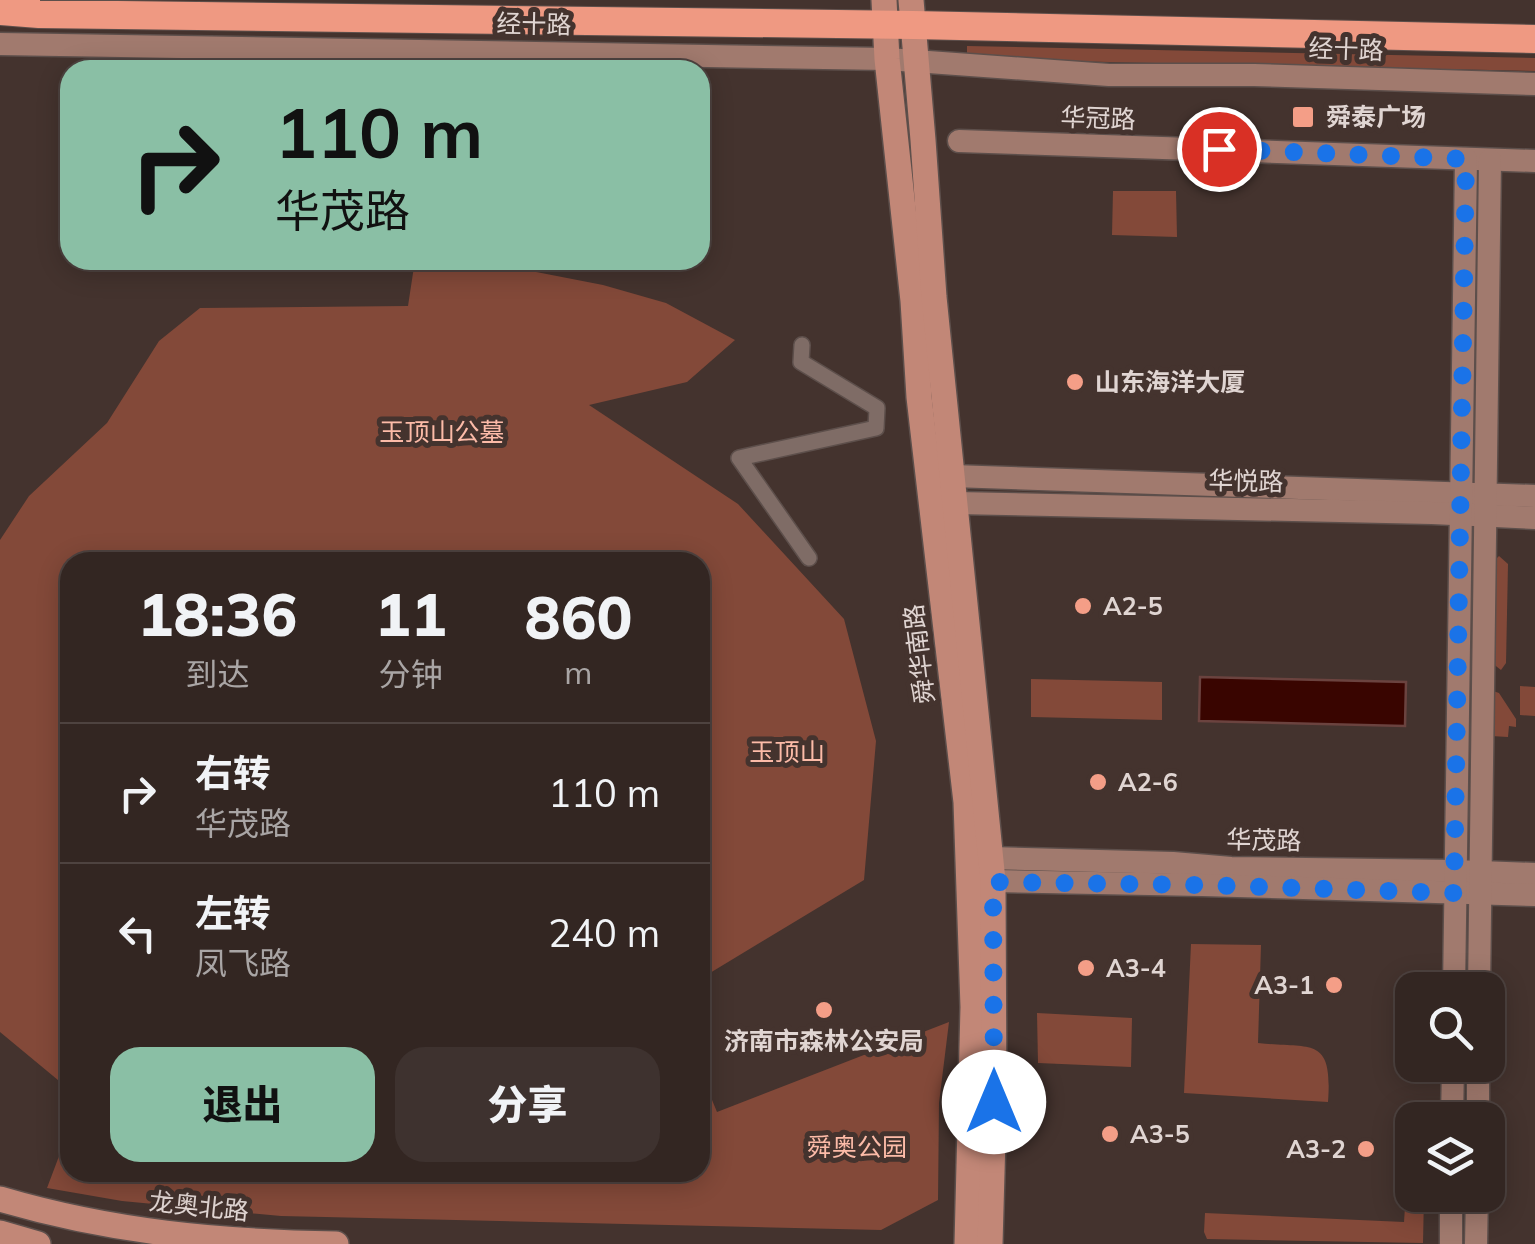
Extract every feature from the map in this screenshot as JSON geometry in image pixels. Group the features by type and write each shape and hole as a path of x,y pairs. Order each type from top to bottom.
{"highway":[{"name":"经十路","path":"0,12 898,13 1535,38"}],"main road":[{"name":"舜华南路","path":"898,13 887,58 966,802 973,1007 967,1244"},
{"name":"舜华南路","path":"898,13 916,60 934,297 992,870 994,1102 990,1244"},
{"name":"龙奥北路","path":"0,1198 41,1211 144,1232 252,1242 336,1244"},
{"path":"0,1234 38,1244"}],"street":[{"name":"经十路","path":"0,44 887,58 1109,75 1254,75 1535,84"},
{"name":"华冠路","path":"959,141 1535,161"},
{"path":"1466,159 1479,972"},
{"path":"1454,972 1454,882 1490,160"},
{"path":"802,345 801,362 878,408 876,428 738,458 809,558"},
{"path":"953,476 1473,505 1535,496"},
{"name":"华悦路","path":"956,502 1473,505 1535,518"},
{"name":"华茂路","path":"992,870 1173,863 1480,883 1535,895"},
{"name":"华茂路","path":"1480,883 1535,874"},
{"path":"1451,1212 1451,1244"},
{"path":"1476,1244 1477,1212"}],"green space":[{"path":"967,46 1535,58 1535,71 967,59"},
{"path":"1113,191 1176,191 1177,237 1112,235"},
{"name":"玉顶山公墓","path":"413,270 526,270 603,285 666,303 735,340 687,382 589,405 738,504 844,619 876,741 864,880 710,973 710,552 60,552 60,1082 0,1032 0,540 29,496 107,423 159,341 200,308 408,306"},
{"path":"1499,556 1508,564 1506,663 1501,670 1492,663"},
{"path":"1031,679 1162,682 1162,720 1031,717"},
{"path":"1520,686 1535,687 1535,716 1520,715"},
{"path":"1493,691 1499,693 1516,719 1516,727 1509,726 1508,737 1491,736"},
{"path":"1191,944 1261,945 1258,1043 1305,1047 1322,1055 1329,1080 1328,1102 1184,1093"},
{"path":"1037,1013 1132,1018 1131,1067 1038,1063"},
{"name":"舜奥公园","path":"949,1022 939,1103 938,1200 881,1230 281,1216 122,1201 47,1188 60,1154 60,1182 710,1182 710,1095 717,1112"},
{"path":"1405,1212 1424,1212 1423,1243 1207,1239 1204,1232 1205,1213 1404,1222"}],"shaded area":[{"path":"1200,677 1406,682 1405,726 1199,721"}],"place":[{"name":"舜泰广场","path":"1303,117"},
{"name":"山东海洋大厦","path":"1075,382"},
{"name":"A2-5","path":"1083,606"},
{"name":"A2-6","path":"1098,782"},
{"name":"A3-4","path":"1086,968"},
{"name":"A3-1","path":"1334,985"},
{"name":"济南市森林公安局","path":"824,1010"},
{"name":"A3-5","path":"1110,1134"},
{"name":"A3-2","path":"1366,1149"}],"route":[{"path":"994,1102 993,882 1454,893 1466,159 1219,149"}],"park label":[{"name":"玉顶山","path":"787,752"}]}
